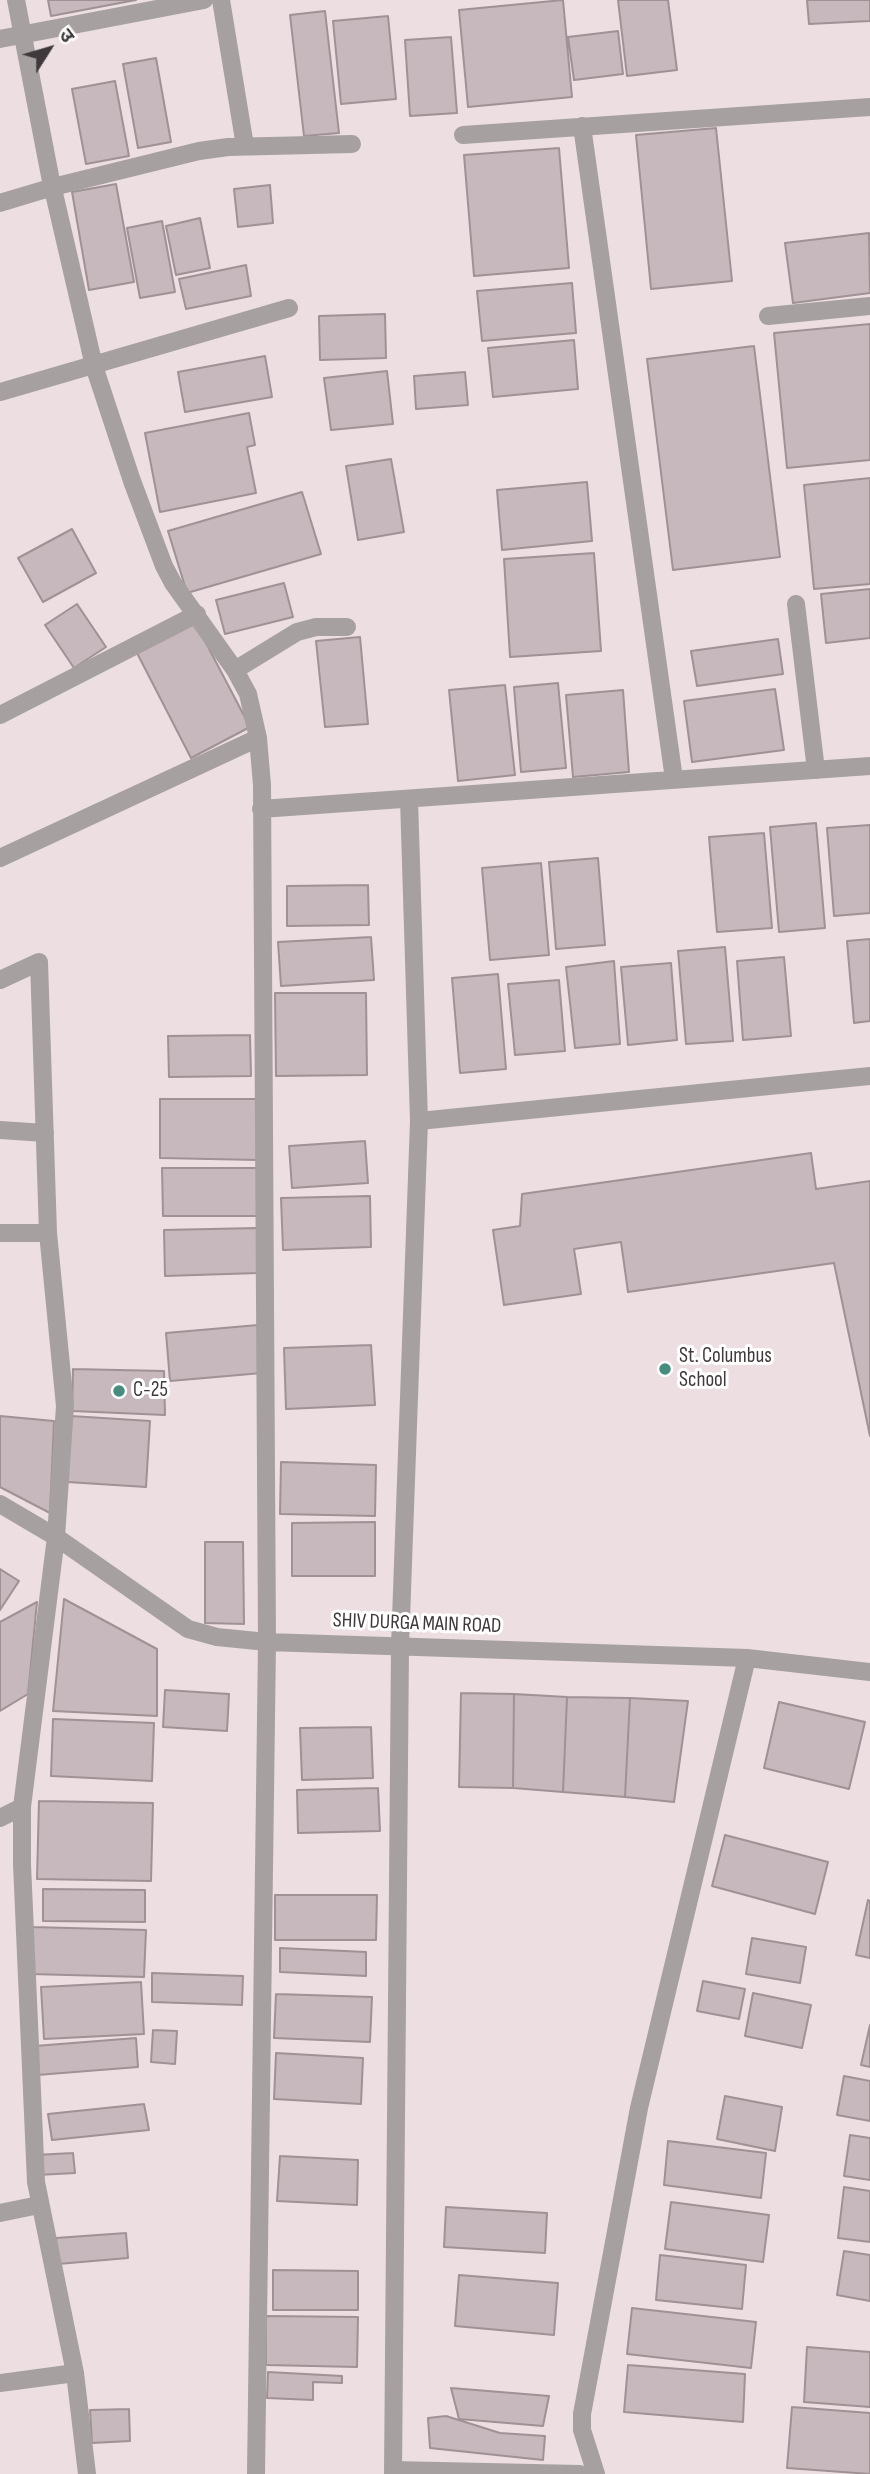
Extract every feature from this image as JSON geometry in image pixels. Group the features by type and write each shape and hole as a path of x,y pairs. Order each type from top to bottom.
{"street":[{"path":"16,0 52,187 94,366 132,481 164,566 173,583 235,670 248,694 258,738 261,809 267,1642 256,2474"},
{"path":"0,39 204,0"},
{"path":"221,0 245,146"},
{"path":"463,135 870,107"},
{"path":"582,126 674,779"},
{"path":"0,203 199,150 245,146 352,144"},
{"path":"768,316 870,306"},
{"path":"0,392 289,309"},
{"path":"796,604 816,770"},
{"path":"0,715 197,614"},
{"path":"235,670 297,632 316,627 347,626"},
{"path":"0,858 258,738"},
{"path":"261,809 870,766"},
{"path":"409,799 419,1121 400,1646 393,2472 580,2474"},
{"path":"0,980 40,962 48,1233 65,1406 56,1537 22,1807 36,2182 75,2373 87,2474"},
{"path":"419,1121 870,1076"},
{"path":"0,1130 45,1133"},
{"path":"0,1233 48,1233"},
{"name":"SHIV DURGA MAIN ROAD","path":"0,1504 56,1537 188,1629 217,1637 267,1642 747,1658 870,1672"},
{"path":"596,2474 582,2430 585,2400 639,2108 747,1658"},
{"path":"0,1818 22,1807"},
{"path":"0,2213 39,2205"},
{"path":"0,2383 75,2373"}],"building":[{"path":"48,0 136,0 51,16"},
{"path":"563,0 572,97 468,107 459,10"},
{"path":"618,0 668,0 677,70 627,76"},
{"path":"807,0 870,0 870,21 809,24"},
{"path":"325,11 339,133 304,136 290,15"},
{"path":"388,16 396,99 341,104 333,21"},
{"path":"618,31 623,74 574,80 568,37"},
{"path":"451,37 457,113 410,116 405,40"},
{"path":"156,58 171,142 138,148 123,64"},
{"path":"115,81 129,156 86,164 72,89"},
{"path":"716,128 732,281 651,289 636,135"},
{"path":"559,148 569,268 474,276 464,155"},
{"path":"116,184 134,282 89,290 72,192"},
{"path":"270,185 273,223 238,227 234,189"},
{"path":"200,218 210,268 176,275 166,226"},
{"path":"162,221 175,292 140,298 127,228"},
{"path":"869,233 870,293 793,303 785,243"},
{"path":"246,265 251,296 186,309 179,279"},
{"path":"572,283 576,333 482,341 477,291"},
{"path":"385,314 386,358 320,360 319,316"},
{"path":"870,324 870,460 787,468 774,333"},
{"path":"574,340 578,389 493,397 488,348"},
{"path":"754,346 780,557 673,570 647,359"},
{"path":"265,356 272,397 185,412 178,372"},
{"path":"387,371 393,424 331,430 324,378"},
{"path":"465,372 468,405 416,409 414,376"},
{"path":"249,413 255,445 247,447 256,493 160,512 145,433"},
{"path":"391,459 404,532 358,540 346,466"},
{"path":"870,478 870,584 814,589 804,485"},
{"path":"587,482 592,541 502,550 497,490"},
{"path":"302,492 321,554 187,593 168,531"},
{"path":"72,529 96,573 43,602 18,558"},
{"path":"594,553 601,651 510,657 504,559"},
{"path":"284,583 293,617 225,634 216,600"},
{"path":"870,589 870,638 826,643 821,594"},
{"path":"77,604 106,647 74,668 45,625"},
{"path":"195,622 250,727 191,758 137,653"},
{"path":"360,637 368,724 325,727 316,641"},
{"path":"778,639 783,674 697,686 691,651"},
{"path":"558,683 566,768 521,772 514,687"},
{"path":"505,685 515,775 458,781 449,690"},
{"path":"775,689 784,750 692,762 684,701"},
{"path":"623,690 629,772 573,777 566,695"},
{"path":"816,823 825,928 779,932 770,827"},
{"path":"870,825 870,913 834,916 827,828"},
{"path":"764,833 772,928 717,932 709,837"},
{"path":"598,858 605,945 556,949 549,862"},
{"path":"541,863 549,955 490,960 482,868"},
{"path":"368,885 369,925 287,926 287,886"},
{"path":"371,937 374,980 281,986 278,942"},
{"path":"870,939 870,1021 854,1023 847,941"},
{"path":"725,947 733,1041 686,1044 678,951"},
{"path":"784,957 791,1036 743,1040 737,961"},
{"path":"614,961 620,1044 575,1048 566,967"},
{"path":"671,963 677,1040 628,1045 621,967"},
{"path":"498,974 506,1069 460,1073 452,978"},
{"path":"559,980 565,1051 515,1055 508,984"},
{"path":"275,993 366,993 367,1075 276,1076"},
{"path":"250,1035 251,1076 169,1077 168,1036"},
{"path":"160,1099 259,1099 258,1160 160,1158"},
{"path":"365,1141 368,1183 292,1188 289,1146"},
{"name":"St. Columbus School","path":"811,1153 816,1189 870,1181 870,1436 834,1263 628,1292 621,1242 574,1249 581,1294 504,1305 493,1230 520,1226 522,1194"},
{"path":"162,1168 257,1168 257,1216 163,1216"},
{"path":"370,1196 371,1247 283,1250 281,1198"},
{"path":"257,1228 258,1273 165,1276 164,1230"},
{"path":"258,1325 262,1373 170,1381 166,1333"},
{"path":"371,1345 375,1405 286,1409 284,1348"},
{"name":"C-25","path":"73,1369 164,1371 165,1415 72,1411"},
{"path":"0,1416 54,1421 50,1513 0,1487"},
{"path":"71,1416 150,1421 146,1487 67,1482"},
{"path":"281,1462 376,1465 375,1516 280,1514"},
{"path":"375,1522 375,1576 292,1576 292,1523"},
{"path":"205,1542 243,1542 244,1624 205,1623"},
{"path":"0,1569 19,1581 0,1610"},
{"path":"64,1599 157,1649 157,1716 53,1711"},
{"path":"37,1602 28,1694 0,1711 0,1622"},
{"path":"165,1690 229,1694 227,1731 163,1727"},
{"path":"461,1693 514,1694 513,1788 459,1787"},
{"path":"514,1694 567,1697 563,1792 513,1788"},
{"path":"567,1697 630,1698 625,1797 563,1792"},
{"path":"630,1698 688,1701 674,1802 625,1797"},
{"path":"779,1702 865,1722 849,1789 764,1768"},
{"path":"53,1719 154,1723 152,1781 51,1776"},
{"path":"371,1727 373,1778 302,1780 300,1728"},
{"path":"378,1788 380,1831 298,1833 297,1790"},
{"path":"39,1801 153,1803 151,1881 37,1879"},
{"path":"725,1835 828,1862 815,1914 712,1886"},
{"path":"43,1889 145,1890 145,1922 43,1921"},
{"path":"275,1895 377,1895 376,1940 275,1940"},
{"path":"868,1900 870,1901 870,1958 856,1955"},
{"path":"32,1927 146,1930 144,1977 30,1974"},
{"path":"752,1938 806,1947 800,1983 746,1974"},
{"path":"280,1948 366,1952 366,1976 280,1972"},
{"path":"152,1973 243,1976 242,2005 152,2002"},
{"path":"703,1981 745,1989 739,2019 697,2011"},
{"path":"141,1982 144,2034 44,2039 41,1987"},
{"path":"753,1993 811,2005 802,2048 745,2036"},
{"path":"276,1994 372,1997 370,2042 274,2038"},
{"path":"870,2025 870,2067 861,2065"},
{"path":"153,2030 177,2031 175,2064 151,2062"},
{"path":"136,2038 138,2067 37,2075 35,2046"},
{"path":"276,2053 363,2058 361,2104 274,2099"},
{"path":"844,2076 870,2081 870,2121 837,2115"},
{"path":"725,2096 782,2107 775,2151 717,2139"},
{"path":"144,2104 149,2130 52,2140 48,2114"},
{"path":"850,2135 870,2138 870,2180 844,2176"},
{"path":"668,2141 766,2153 761,2198 664,2185"},
{"path":"73,2153 75,2173 37,2175 35,2155"},
{"path":"280,2156 358,2160 357,2205 277,2201"},
{"path":"844,2187 870,2191 870,2242 838,2238"},
{"path":"671,2202 769,2215 763,2262 665,2249"},
{"path":"446,2207 547,2213 545,2253 444,2247"},
{"path":"126,2233 128,2258 58,2264 56,2238"},
{"path":"844,2251 870,2255 870,2301 837,2295"},
{"path":"660,2255 746,2265 742,2309 656,2300"},
{"path":"273,2270 358,2271 358,2310 273,2310"},
{"path":"459,2275 558,2283 554,2335 455,2326"},
{"path":"632,2308 756,2322 751,2368 627,2354"},
{"path":"266,2316 358,2317 357,2367 266,2365"},
{"path":"807,2347 870,2352 870,2407 804,2402"},
{"path":"628,2365 745,2374 743,2422 624,2412"},
{"path":"268,2372 342,2376 342,2383 313,2382 313,2400 267,2398"},
{"path":"451,2388 549,2396 543,2426 459,2419"},
{"path":"792,2407 870,2413 870,2474 787,2468"},
{"path":"129,2409 130,2441 92,2443 90,2410"},
{"path":"446,2416 500,2433 545,2436 543,2460 430,2448 428,2418"}],"place":[{"name":"St. Columbus School","path":"665,1369"},
{"name":"C-25","path":"119,1391"}]}
